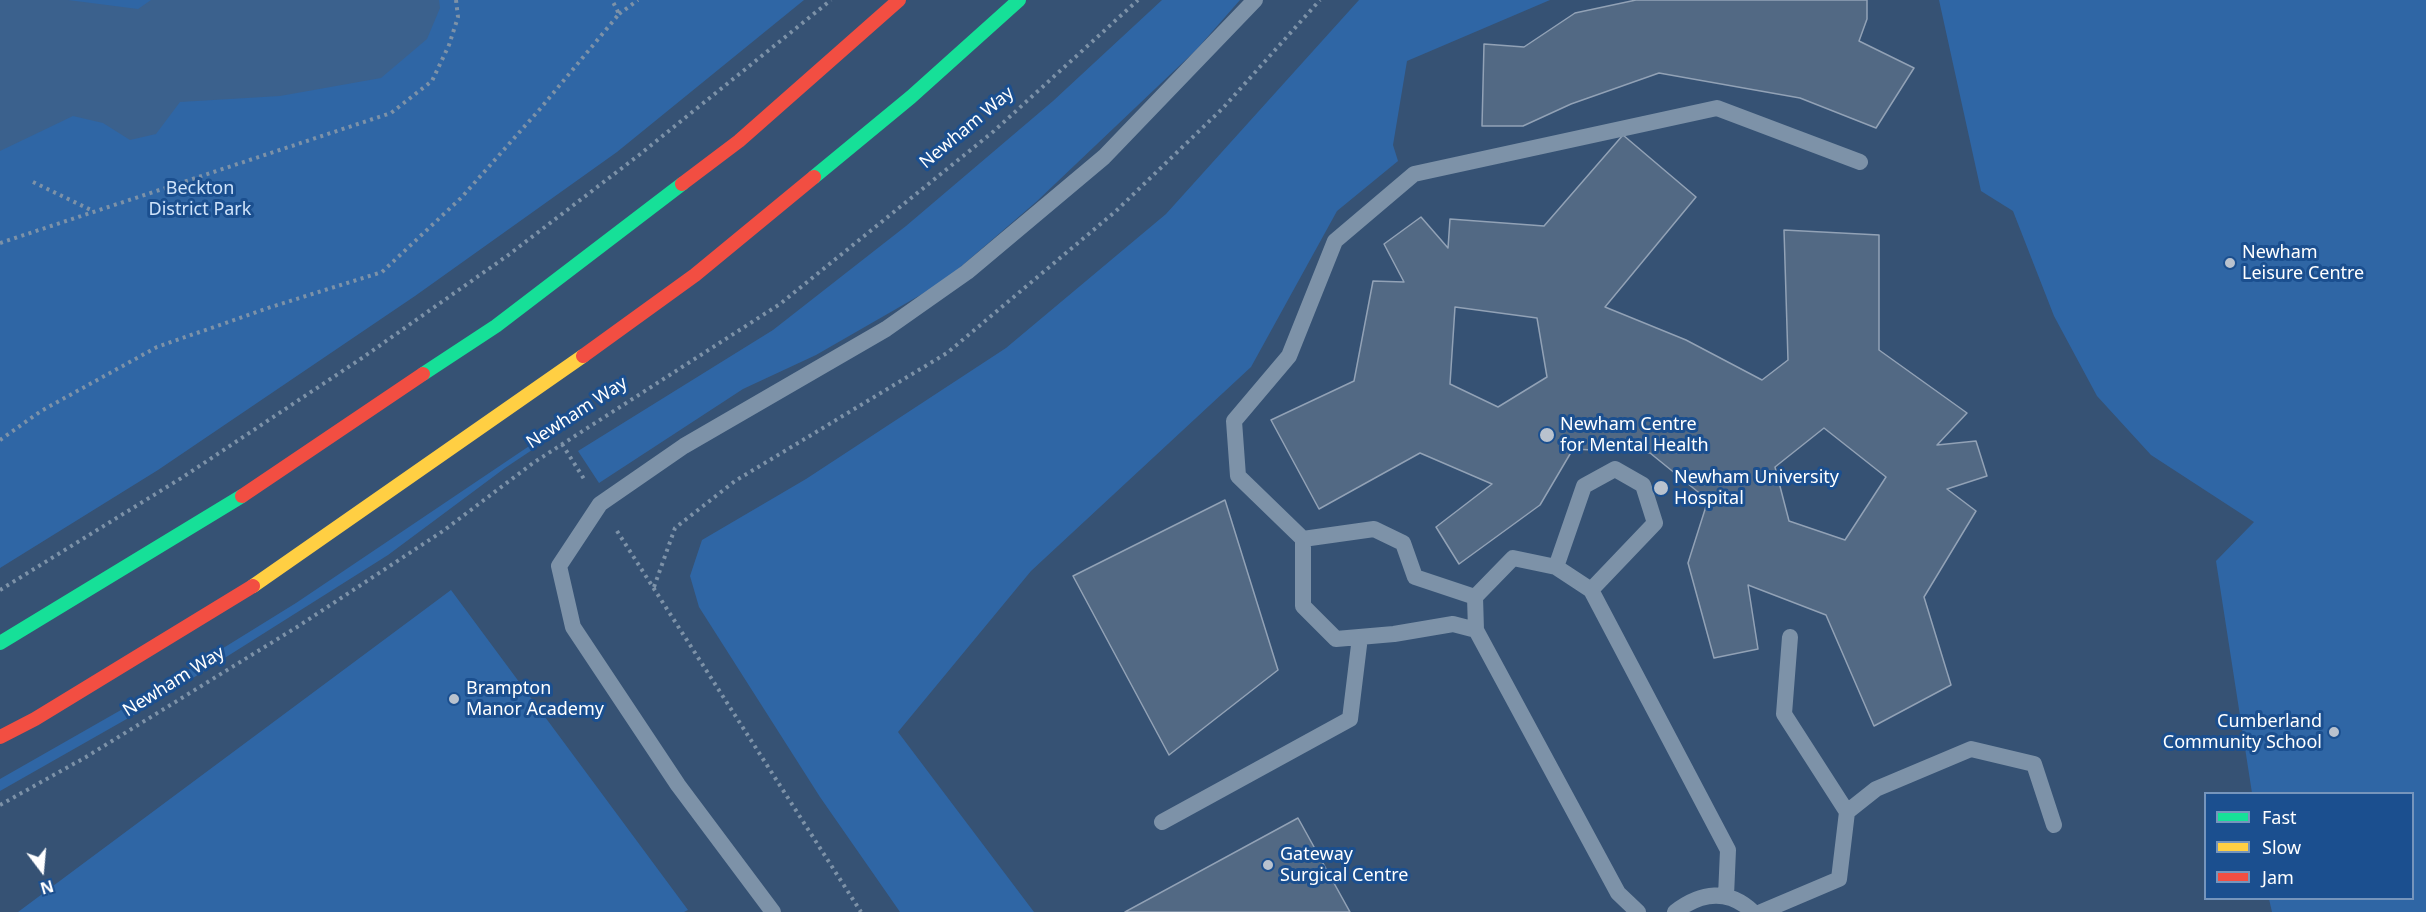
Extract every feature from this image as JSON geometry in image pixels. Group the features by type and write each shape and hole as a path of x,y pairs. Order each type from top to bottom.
{"highway":[{"path":"0,643 210,517 496,326 739,141 899,0"},
{"path":"0,737 35,719 271,575 543,385 695,275 911,97 1019,0"}],"lane":[{"path":"773,912 678,785 573,627 560,566 600,504 684,446 886,329 967,272 1104,157 1255,0"},
{"path":"1476,630 1453,624 1336,639 1303,606 1303,539 1238,476 1234,421 1289,356 1335,241 1414,174 1717,108 1860,162"},
{"path":"1556,567 1584,486 1615,468 1643,485 1655,523 1591,590"},
{"path":"1303,539 1374,529 1403,543 1415,577 1475,597"},
{"path":"1638,912 1618,893 1476,630 1475,597 1513,558 1556,567 1591,590 1728,850 1726,896"},
{"path":"1162,822 1350,719 1360,637"},
{"path":"1761,912 1839,879 1847,812 1784,714 1790,637"},
{"path":"1847,812 1876,789 1971,749 2034,764 2054,825"},
{"path":"1675,912 1690,901 1707,895 1726,896 1753,912"}],"path":[{"path":"0,243 391,113 432,81 449,45 458,17 456,0"},
{"path":"612,0 619,14"},
{"path":"0,440 41,411 157,347 271,306 382,272 461,198 540,109 619,14 639,0"},
{"path":"0,590 183,477 362,358 507,256 639,155 831,0"},
{"name":"Newham Way","path":"0,805 86,757 297,627 443,531 533,463 780,304 994,131 1138,0"},
{"path":"654,586 675,528 735,482 947,353 1124,203 1223,108 1320,0"},
{"path":"33,182 94,211"},
{"path":"562,444 861,912"}],"green space":[{"name":"Beckton District Park","path":"0,0 804,0 617,152 415,296 158,470 0,568"},
{"path":"1162,0 1240,0 1196,50 1036,202 943,282 816,355 743,389 599,483 578,451 773,330 906,226 1053,101"},
{"path":"1359,0 1550,0 1407,61 1393,145 1398,161 1337,211 1251,367 1031,571 898,732 1034,912 900,912 820,797 699,607 690,576 702,540 806,479 1006,348 1166,214"},
{"name":"Newham Leisure Centre","path":"1939,0 2426,0 2426,912 2272,912 2269,900 2414,900 2414,792 2252,792 2216,561 2254,522 2151,455 2097,396 2054,316 2013,211 1981,191"},
{"path":"556,428 559,432 505,468 388,555 139,712 0,791 0,779 149,694 296,603"},
{"path":"451,590 688,910 684,912 18,912"}],"shaded area":[{"path":"0,0 68,0 138,9 151,0 439,0 440,8 427,39 381,78 280,96 180,102 156,134 130,140 103,123 73,116 0,151"}],"building":[{"path":"1636,0 1867,0 1867,19 1859,41 1914,68 1876,128 1800,98 1659,73 1571,104 1523,126 1482,126 1484,44 1524,47 1575,13"},
{"name":"Newham Centre for Mental Health","path":"1623,135 1696,197 1605,307 1686,340 1762,380 1788,360 1784,230 1879,235 1879,350 1967,413 1937,445 1976,441 1987,476 1947,489 1976,511 1924,597 1951,685 1874,726 1826,615 1748,585 1758,649 1714,658 1688,563 1708,500 1650,453 1573,449 1540,505 1459,564 1436,527 1492,484 1420,453 1319,509 1271,420 1354,381 1373,281 1404,282 1384,244 1421,217 1448,248 1450,219 1544,226","holes":["1455,307 1537,318 1547,377 1498,407 1450,384","1824,428 1886,477 1845,540 1789,521 1775,467"]},
{"path":"1225,500 1278,670 1169,755 1073,576"},
{"name":"Gateway Surgical Centre","path":"1298,818 1350,912 1125,912"}],"traffic: fast":[{"path":"814,177 911,97 1019,0"},
{"path":"423,374 496,326 682,184"},
{"path":"0,643 242,496"}],"traffic: slow":[{"path":"253,586 583,356"}],"traffic: jam":[{"path":"682,184 739,141 899,0"},
{"path":"583,356 695,275 814,177"},
{"path":"242,496 423,374"},
{"path":"0,737 35,719 253,586"}],"place":[{"name":"Newham Leisure Centre","path":"2230,263"},
{"name":"Newham Centre for Mental Health","path":"1547,435"},
{"name":"Newham University Hospital","path":"1661,488"},
{"name":"Brampton Manor Academy","path":"454,699"},
{"name":"Cumberland Community School","path":"2334,732"},
{"name":"Gateway Surgical Centre","path":"1268,865"}]}
